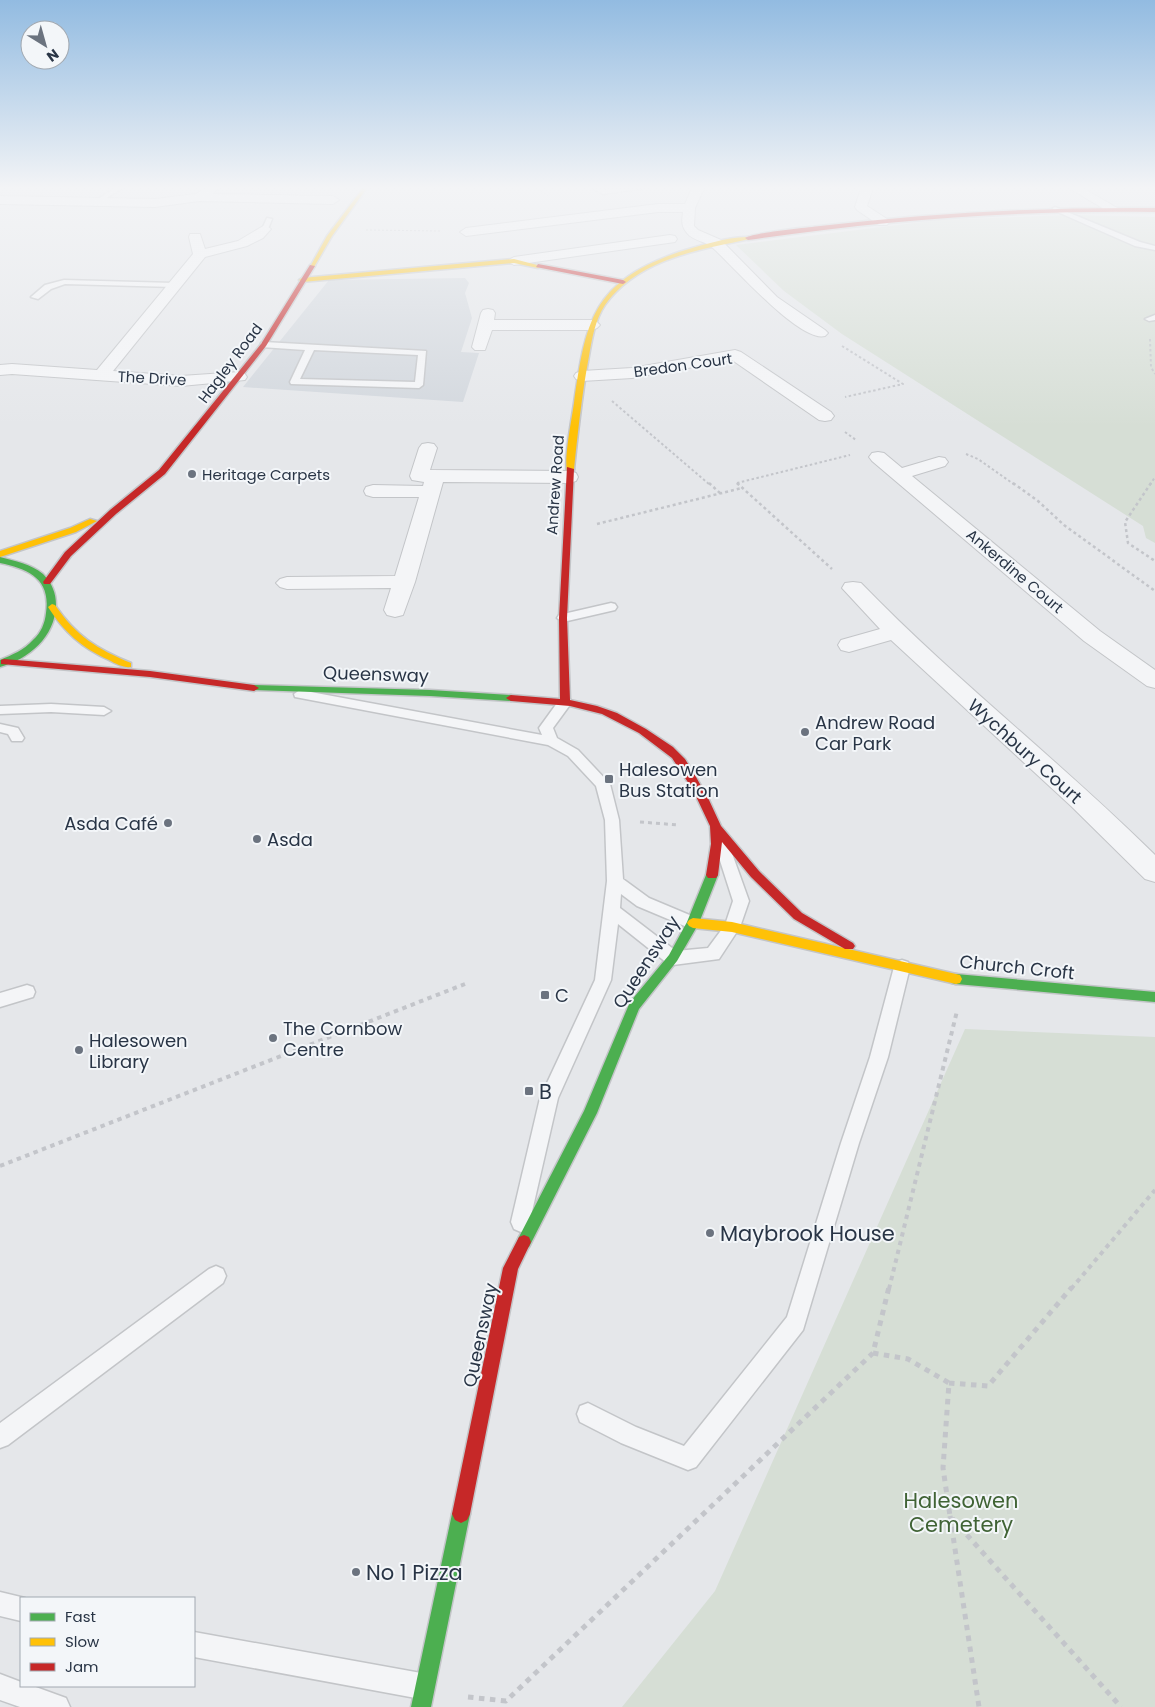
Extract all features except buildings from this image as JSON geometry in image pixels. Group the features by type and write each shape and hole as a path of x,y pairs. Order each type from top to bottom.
{"main road":[{"name":"Hagley Road","path":"47,582 68,554 113,512 162,472 264,345 310,268"},
{"path":"302,280 440,268"},
{"path":"557,268 623,282"},
{"name":"Andrew Road","path":"565,702 563,618 570,477 577,400 592,325 602,304 623,282 650,268"},
{"name":"Hagley Road","path":"0,554 73,530 113,512"},
{"path":"0,560 18,563 34,571 47,582 52,607 48,626 41,639 26,651 2,663"},
{"name":"Queensway","path":"52,607 63,626 84,645 105,656 150,674"},
{"name":"Queensway","path":"2,663 150,674 258,689 430,693 565,702 605,712 643,732 677,757 708,805 715,827 716,852 711,880 693,923 673,958 634,1006 590,1113 511,1268 423,1697"},
{"name":"Church Croft","path":"715,827 755,874 798,916 876,961"},
{"name":"Church Croft","path":"693,923 732,927 965,981 1155,997"}],"street":[{"name":"The Drive","path":"102,375 189,268"},
{"path":"740,268 772,300 820,332"},
{"path":"480,347 486,319 592,325"},
{"name":"Bredon Court","path":"582,376 632,373 735,355 825,416"},
{"path":"0,370 12,369 102,375"},
{"name":"The Drive","path":"102,375 181,381 239,377"},
{"path":"810,406 836,399"},
{"path":"428,448 419,476 433,484"},
{"name":"Ankerdine Court","path":"874,453 1092,636 1155,681"},
{"path":"900,474 939,462"},
{"path":"373,491 433,484 570,477"},
{"path":"395,610 433,484"},
{"path":"287,583 404,582"},
{"name":"Wychbury Court","path":"853,588 894,632 1118,833 1155,872"},
{"path":"849,645 894,632"}],"lane":[{"path":"35,297 48,287 64,282 174,285"},
{"path":"264,345 311,347 423,354 419,385 294,382 311,347"},
{"path":"563,618 611,606"},
{"path":"279,689 370,708 552,741 574,753 603,784 612,820 615,881 603,980 549,1098 511,1268"},
{"path":"552,741 546,728 565,702"},
{"path":"0,710 51,708 104,711"},
{"path":"0,728 13,731 17,738"},
{"path":"611,910 673,958 712,954 732,927 741,901 715,827"},
{"path":"615,881 643,902 693,923"},
{"path":"588,1414 629,1435 688,1459 796,1323 850,1143 879,1057 902,967"},
{"path":"0,1000 28,992"},
{"path":"0,1437 216,1276"},
{"path":"0,1604 20,1609"},
{"path":"195,1644 423,1697"},
{"path":"0,1687 57,1707"}],"path":[{"path":"1152,318 1151,367 1155,374"},
{"path":"820,332 903,384 836,399"},
{"path":"582,376 632,416 720,493"},
{"path":"825,416 874,453"},
{"path":"853,588 737,483 874,453"},
{"path":"939,462 966,454 978,460 1038,501 1064,525 1155,591"},
{"path":"1155,477 1125,522 1128,542 1155,561"},
{"path":"567,532 742,488"},
{"path":"612,820 715,827"},
{"path":"0,1166 465,984"},
{"path":"873,1353 908,1359 949,1383 988,1386 1155,1190"},
{"path":"949,1383 943,1468 979,1707"},
{"path":"950,1516 1122,1707"},
{"path":"502,1707 506,1701"}],"shaded area":[{"path":"465,278 469,283 465,293 472,318 461,352 479,353 463,402 243,387 329,280"}],"green space":[{"path":"760,268 1155,268 1155,543 1146,538 1143,526 842,334 784,291"},
{"name":"Halesowen Cemetery","path":"965,1029 1155,1037 1155,1707 622,1707 715,1591"}],"traffic: fast":[{"path":"0,560 21,566 38,575 45,581 51,599 50,619 40,639 24,652 0,664"},
{"path":"254,688 430,693 511,698"},
{"path":"524,1242 590,1113 634,1006 673,958 693,923 712,875"},
{"path":"956,979 1155,997"},
{"path":"421,1707 461,1514"}],"traffic: slow":[{"path":"302,280 440,268"},
{"path":"570,469 578,398 593,323 602,305 614,290 630,277 647,268"},
{"path":"0,554 73,530 93,521"},
{"path":"52,607 67,628 84,643 104,655 128,665"},
{"path":"693,923 732,927 956,979"}],"traffic: jam":[{"path":"47,582 68,554 113,512 162,472 264,345 311,268"},
{"path":"547,268 623,282"},
{"path":"565,702 563,618 570,469"},
{"path":"4,662 150,674 254,688"},
{"path":"511,698 546,700 594,708 623,720 642,731 676,756 687,770 709,810 715,826 716,844 712,875"},
{"path":"715,827 755,874 798,916 849,946"},
{"path":"461,1514 511,1268 524,1242"}],"place":[{"name":"Heritage Carpets","path":"192,474"},
{"name":"Andrew Road Car Park","path":"805,732"},
{"name":"Halesowen Bus Station","path":"609,779"},
{"name":"Asda Café","path":"168,823"},
{"name":"Asda","path":"257,839"},
{"name":"C","path":"545,995"},
{"name":"The Cornbow Centre","path":"273,1038"},
{"name":"Halesowen Library","path":"79,1050"},
{"name":"B","path":"529,1091"},
{"name":"Maybrook House","path":"710,1233"},
{"name":"No 1 Pizza","path":"356,1572"}]}
